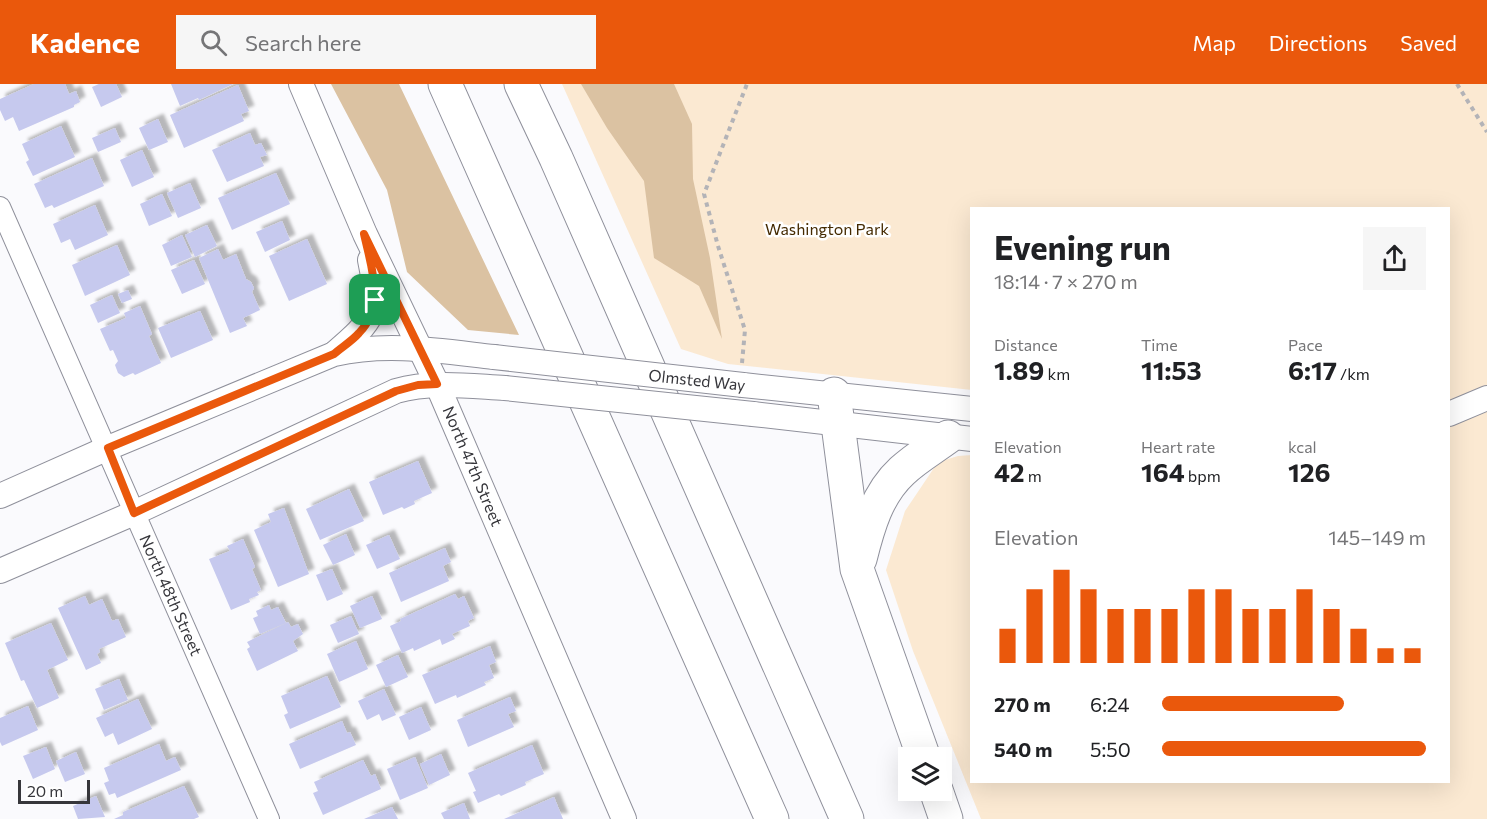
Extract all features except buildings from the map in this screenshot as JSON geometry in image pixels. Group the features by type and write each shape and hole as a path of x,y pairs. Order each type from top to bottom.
{"highway":[{"path":"521,84 575,201 846,819"},
{"path":"446,90 772,819"},
{"path":"836,409 857,569 920,747"},
{"path":"857,569 869,524 883,495 902,471 960,438"},
{"path":"940,801 946,819"}],"street":[{"name":"North 47th Street","path":"301,84 364,234 422,349 624,819"},
{"name":"North 48th Street","path":"0,207 108,448 134,513 269,819"},
{"path":"0,496 108,448 334,354 359,333 372,313 375,300 374,280 364,234"},
{"name":"Olmsted Way","path":"334,354 359,348 422,349 494,357 742,374 836,409 960,438"},
{"name":"Olmsted Way","path":"0,571 134,513 396,391 418,385 505,388 753,414 836,409 970,409"},
{"path":"1450,414 1487,398"}],"path":[{"path":"742,374 745,330 704,194 747,84"},
{"path":"1457,84 1487,132"}],"green space":[{"name":"Washington Park","path":"562,84 1487,84 1487,819 981,819 913,651 886,570 905,511 938,462 970,455 970,783 1450,783 1450,207 970,207 970,390 728,364 681,349"}],"shaded area":[{"path":"331,84 399,84 519,335 468,330 407,272 387,190"},
{"path":"581,84 674,84 692,124 693,179 710,258 722,339 699,286 654,258 644,181 607,128"}],"route":[{"path":"364,234 422,349 437,384 418,385 396,391 134,513 108,448 334,354 359,333 370,319 375,300 374,280 364,234"}]}
